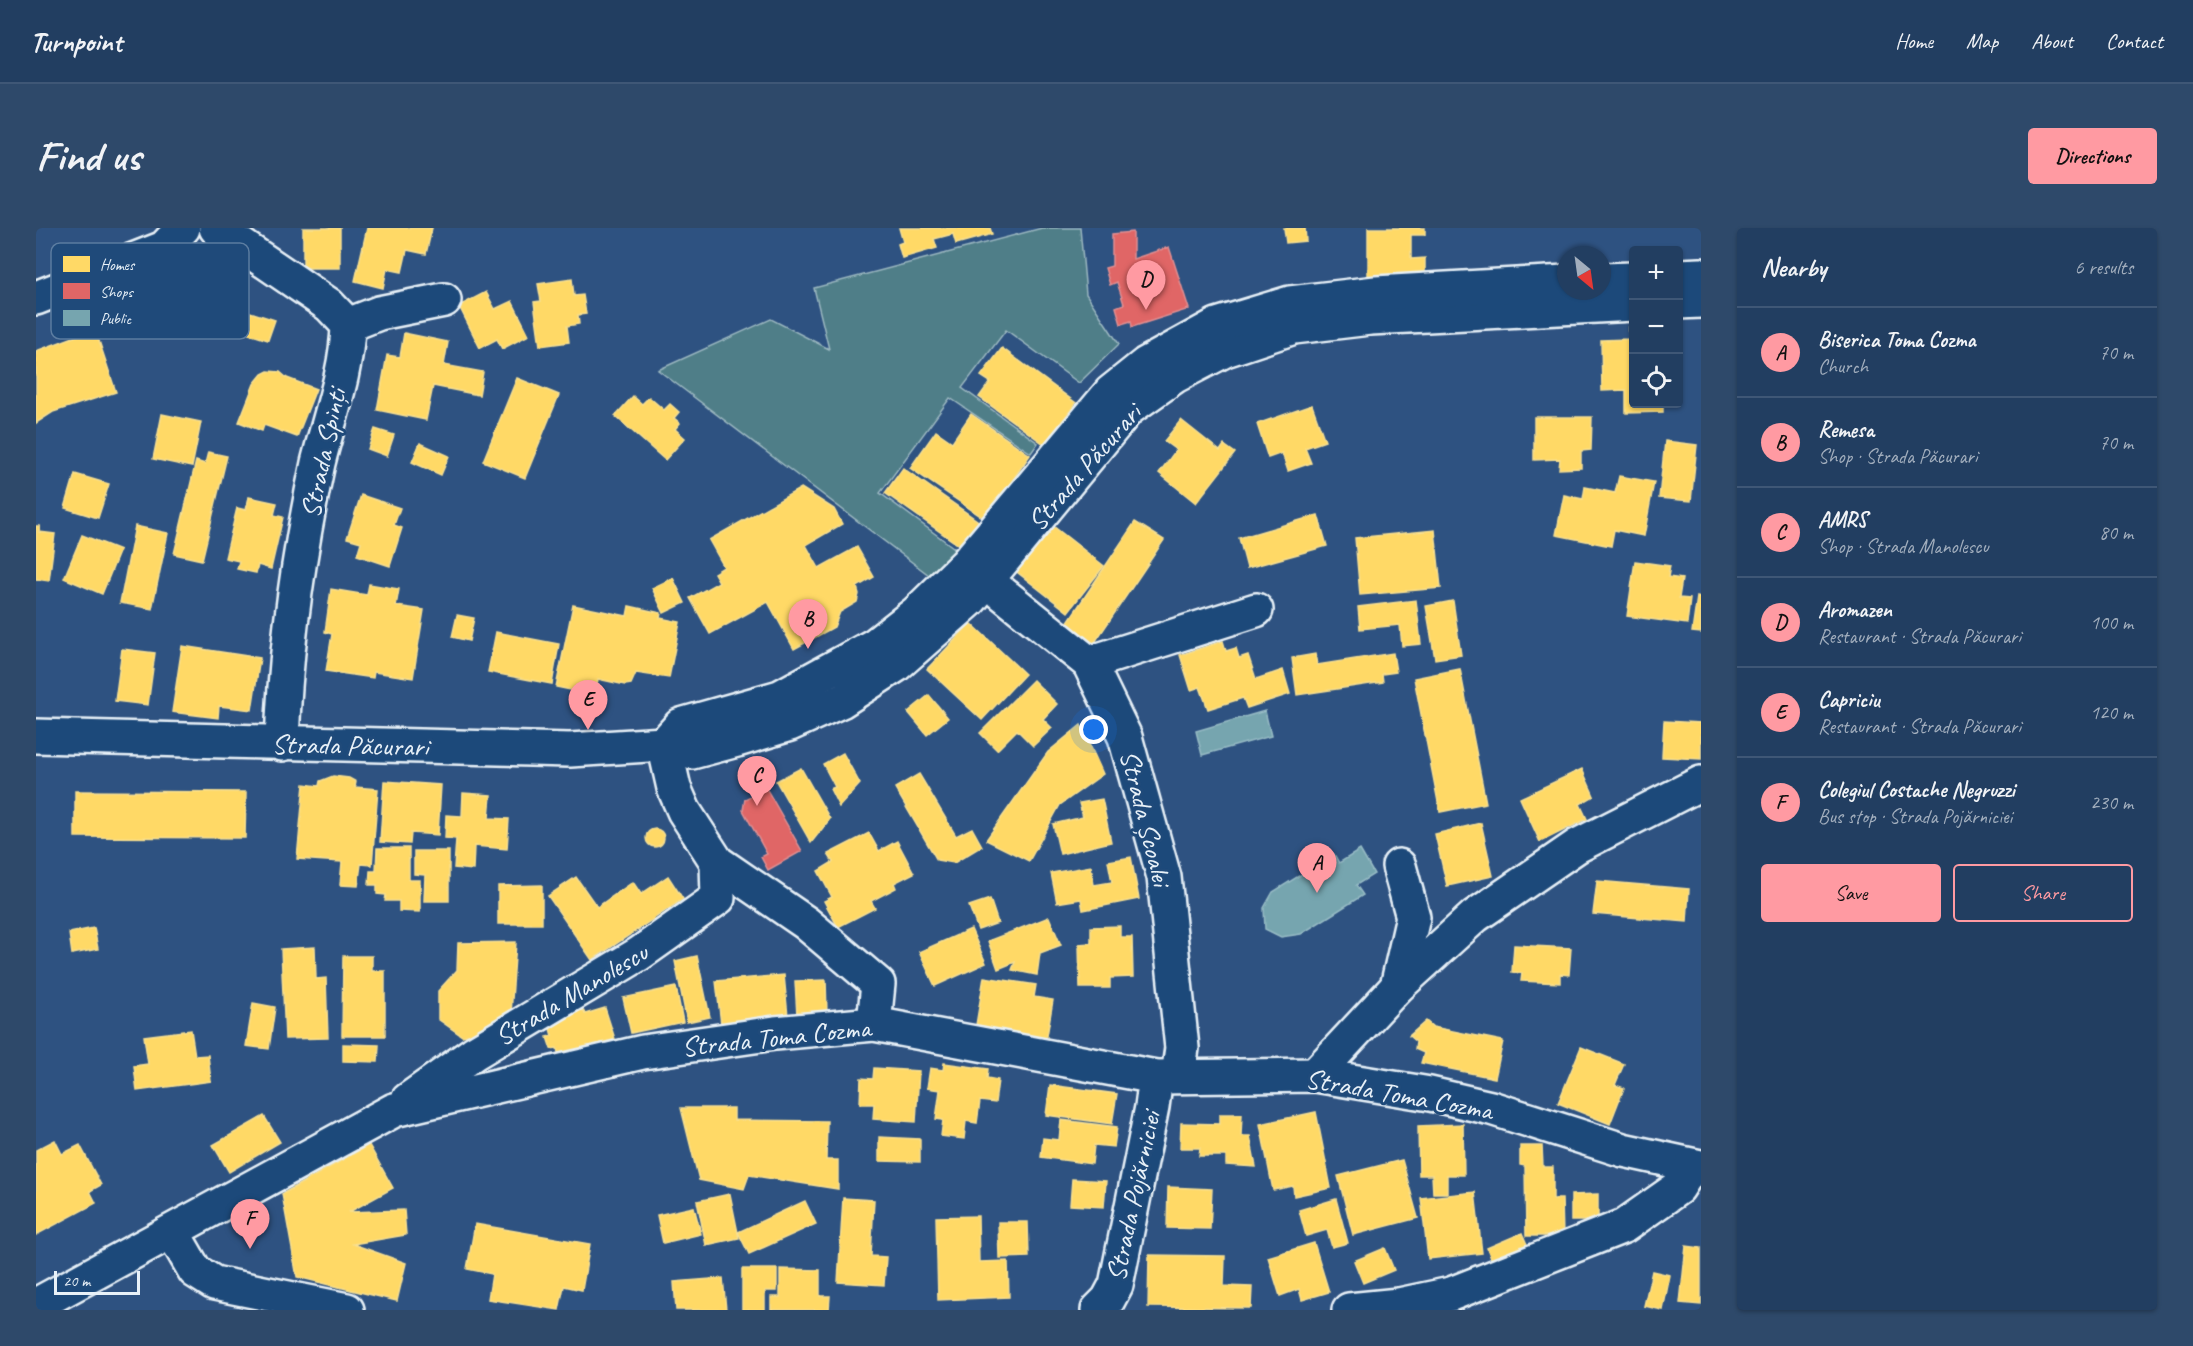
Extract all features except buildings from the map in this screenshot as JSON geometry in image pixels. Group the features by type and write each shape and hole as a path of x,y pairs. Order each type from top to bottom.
{"street":[{"path":"169,243 183,228"},
{"path":"216,228 238,243"},
{"path":"249,250 329,305 348,326 379,313 444,300"},
{"path":"1683,276 1701,275"},
{"path":"1611,280 1629,279"},
{"name":"Strada Păcurari","path":"664,744 681,725 780,697 875,645 916,613 967,563 1111,392 1146,364 1217,325 1290,303 1376,293 1557,283"},
{"path":"36,298 51,292"},
{"path":"1683,302 1701,301"},
{"name":"Strada Păcurari","path":"36,736 570,750 664,744 692,752 790,724 841,700 895,666 971,599 1128,409 1175,376 1225,350 1294,327 1370,318 1629,304"},
{"name":"Strada Spinți","path":"282,744 291,617 318,464 348,346 348,326"},
{"name":"Strada Școalei","path":"987,581 1089,663 1125,736 1164,877 1182,1048 1167,1077"},
{"path":"1089,663 1256,610"},
{"path":"664,744 674,788 684,811 717,862 806,923 878,984 874,1024"},
{"path":"1315,1075 1397,987 1474,916 1577,846 1701,783"},
{"name":"Strada Manolescu","path":"394,1110 474,1053 639,954 718,898 717,862"},
{"path":"1397,987 1413,917 1399,866"},
{"name":"Strada Toma Cozma","path":"49,1304 394,1110 558,1071 698,1042 874,1024 1167,1077 1315,1075 1491,1108 1623,1150 1696,1166"},
{"name":"Strada Pojărniciei","path":"1098,1310 1108,1300 1116,1286 1152,1107 1167,1077"},
{"path":"1349,1310 1452,1302 1623,1226 1678,1188 1696,1166"},
{"path":"173,1233 195,1271 214,1283 347,1310"}],"green space":[{"path":"1042,228 1080,228 1086,294 1119,344 1079,383 1006,330 962,388 1038,443 1031,453 950,398 880,493 957,550 929,575 658,370 771,319 829,349 814,288"}],"place":[{"name":"Aromazen","path":"1146,310"},
{"name":"Remesa","path":"808,649"},
{"name":"Capriciu","path":"588,730"},
{"name":"AMRS","path":"757,806"},
{"name":"Biserica Toma Cozma","path":"1317,893"},
{"name":"Colegiul Costache Negruzzi","path":"250,1249"}]}
